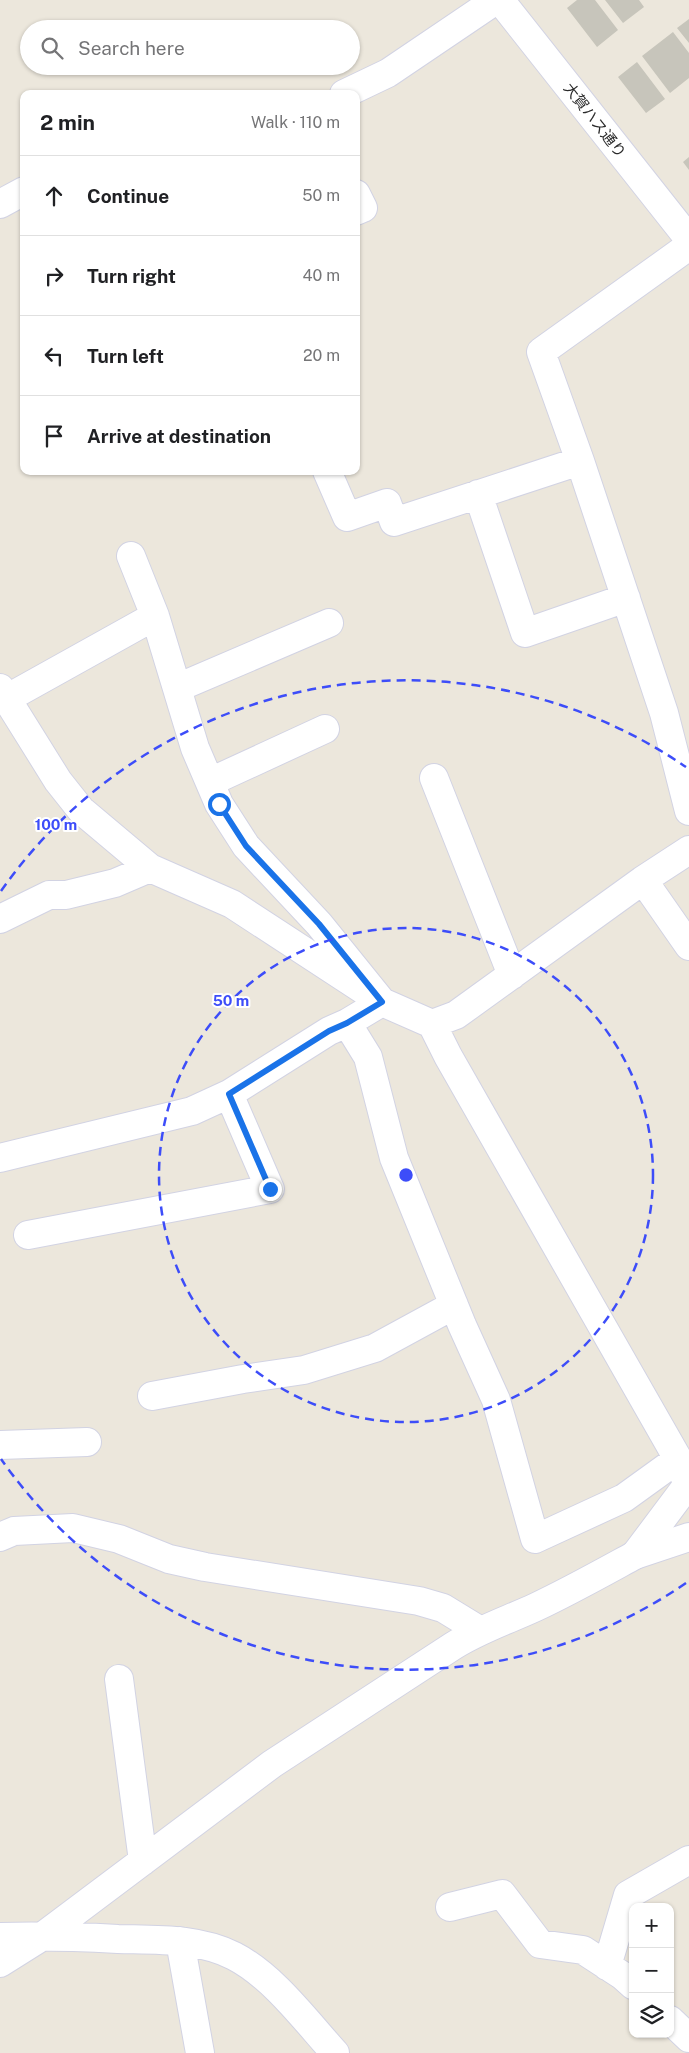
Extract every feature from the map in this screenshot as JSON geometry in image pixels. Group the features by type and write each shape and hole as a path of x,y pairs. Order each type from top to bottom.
{"street":[{"path":"352,90 388,73 496,0"},
{"name":"大賀ハス通り","path":"500,0 689,239"},
{"path":"0,204 20,193"},
{"path":"689,246 541,352 580,461 664,713 689,811"},
{"path":"329,475 347,517 387,503 394,522 580,461"},
{"path":"478,494 525,633 626,598"},
{"path":"132,556 155,616 195,748 219,804 246,846 319,924 382,1002"},
{"path":"155,616 3,693 58,781 81,810 150,868 232,904 382,1002 432,1024 448,1056 686,1479"},
{"path":"177,688 329,623"},
{"path":"210,782 325,728"},
{"path":"434,778 512,975"},
{"path":"432,1024 456,1015 643,880 689,850"},
{"path":"0,918 49,895 66,895 115,883 150,868"},
{"path":"643,880 689,946"},
{"path":"0,1158 192,1112 229,1094 329,1031 347,1023 382,1002"},
{"path":"347,1023 368,1056 394,1158 454,1305 496,1400 535,1539 624,1498 686,1479"},
{"path":"28,1235 270,1189 229,1094"},
{"path":"152,1396 304,1370 375,1348 454,1305"},
{"path":"0,1445 87,1442"},
{"path":"635,1555 686,1479"},
{"path":"0,1537 14,1531 73,1528 119,1539 169,1559 206,1568 419,1601 443,1608 479,1630"},
{"path":"0,1963 43,1936 272,1764 479,1630 507,1621 568,1592 635,1555 689,1537"},
{"path":"119,1679 143,1861"},
{"path":"607,1966 628,1895 689,1860"},
{"path":"450,1907 502,1894 540,1944 583,1950 629,1982"},
{"path":"0,1937 43,1936 180,1941 214,1948 235,1957 268,1981 335,2053"},
{"path":"180,1941 200,2053"},
{"path":"674,2024 689,2038"}],"building":[{"path":"577,0 595,0 618,30 597,47 567,8"},
{"path":"605,0 639,0 644,7 623,23"},
{"path":"689,19 689,43 677,28"},
{"path":"673,32 689,53 689,78 670,93 642,56"},
{"path":"637,62 665,99 646,113 618,77"},
{"path":"689,157 689,170 683,162"}],"route":[{"path":"219,804 246,846 319,924 382,1002 347,1023 329,1031 229,1094 270,1189"}]}
